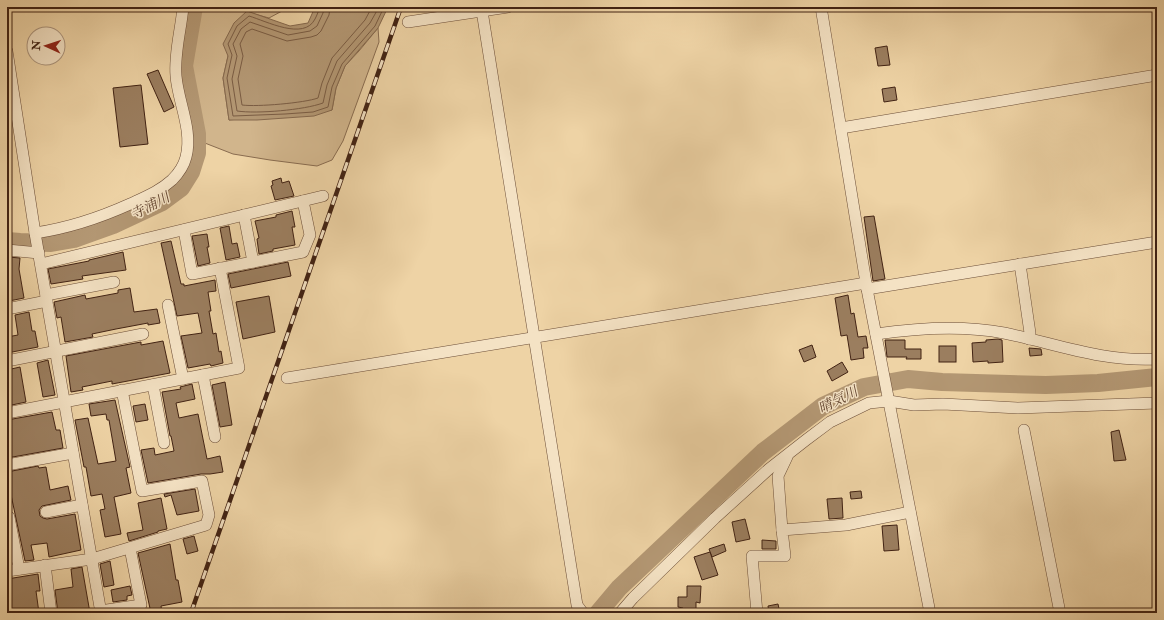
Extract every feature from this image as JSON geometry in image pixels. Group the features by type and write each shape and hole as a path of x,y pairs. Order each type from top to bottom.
{"street":[{"path":"35,233 68,227 103,216 154,193 172,180 182,168 186,156 187,138 185,120 176,78 175,60 183,7"},
{"path":"408,22 508,7"},
{"path":"821,7 867,286 930,613"},
{"path":"482,11 577,605 581,611"},
{"path":"7,51 10,88 101,612 141,605 130,548"},
{"path":"841,128 1157,75"},
{"path":"7,250 40,259 184,230 323,196"},
{"path":"184,230 192,274 303,252 310,235 303,201"},
{"path":"244,215 253,262"},
{"path":"287,378 534,338 1157,242"},
{"path":"1020,264 1030,333 1029,339"},
{"path":"7,413 239,368 220,268"},
{"path":"7,308 114,282"},
{"path":"168,305 183,379"},
{"path":"876,334 904,330 941,328 980,330 1002,333 1098,356 1123,359 1157,359"},
{"path":"7,360 143,334"},
{"path":"203,375 215,437"},
{"path":"153,385 164,443"},
{"path":"7,571 92,559 206,525 209,515 202,481 142,491 122,390"},
{"path":"620,613 639,592 715,518 769,469 830,422 869,403 889,401 914,405 943,404 1018,408 1157,403"},
{"path":"1024,430 1060,613"},
{"path":"7,465 74,453"},
{"path":"757,613 752,556 785,556 778,476 789,453"},
{"path":"46,512 82,505"},
{"path":"782,530 846,525 910,512"},
{"path":"9,517 19,569"},
{"path":"45,565 51,613"}],"shaded area":[{"path":"188,7 281,7 282,11 269,18 247,12 228,56 223,78 229,120 332,110 336,88 345,66 378,28 379,42 343,141 332,160 317,166 270,160 233,154 192,138 179,64 186,29"}],"water":[{"path":"315,7 388,7 378,28 345,66 336,88 332,110 314,116 257,120 229,120 223,78 228,56 223,44 234,23 247,11 290,26 308,23"}],"building":[{"path":"887,46 890,65 878,66 875,48"},
{"path":"158,70 174,107 164,112 147,74"},
{"path":"141,85 148,144 120,147 113,88"},
{"path":"895,87 897,100 884,102 882,89"},
{"path":"281,178 282,183 289,181 294,196 275,200 271,186 273,185 272,181"},
{"path":"292,211 295,227 292,227 295,245 273,249 273,251 259,254 257,239 259,238 255,221 276,217 276,215"},
{"path":"874,216 885,279 873,281 864,217"},
{"path":"229,226 232,244 237,243 240,257 226,260 220,228"},
{"path":"207,234 209,247 207,247 210,263 198,266 192,236"},
{"path":"171,241 181,284 184,284 184,286 215,280 216,291 208,292 211,311 209,311 213,334 216,333 219,352 221,351 223,363 211,366 210,364 188,368 181,336 202,333 198,313 177,316 161,243"},
{"path":"123,252 126,270 82,276 83,279 51,284 48,269 89,261"},
{"path":"8,257 20,258 19,269 24,298 9,301 7,291"},
{"path":"288,262 291,276 231,288 228,274"},
{"path":"130,288 134,312 157,309 160,323 148,325 148,323 116,329 92,334 93,337 65,342 61,317 57,318 54,302 85,295 86,299 118,293 118,290"},
{"path":"848,295 851,314 854,313 858,337 866,336 868,348 863,348 864,358 851,360 847,335 841,336 835,298"},
{"path":"269,296 275,332 243,339 236,302"},
{"path":"29,312 32,331 35,331 38,347 7,353 7,337 18,335 15,315"},
{"path":"998,339 1002,340 1003,362 973,362 972,343"},
{"path":"885,340 905,340 905,349 921,349 921,359 887,357"},
{"path":"163,341 170,373 112,384 112,381 82,387 83,390 71,392 66,356 141,342 141,345"},
{"path":"812,345 816,357 804,362 799,350"},
{"path":"939,346 956,346 956,362 939,362"},
{"path":"1029,348 1041,349 1042,355 1030,356"},
{"path":"48,360 55,395 43,397 37,363"},
{"path":"842,362 848,372 832,381 827,371"},
{"path":"20,367 26,402 7,406 7,395 10,395 7,370"},
{"path":"225,382 232,425 220,427 212,385"},
{"path":"192,384 195,399 176,403 179,418 198,414 207,459 220,456 223,472 201,474 148,483 141,450 154,448 155,455 174,451 162,392 181,389 180,387"},
{"path":"115,400 130,467 126,468 131,493 114,497 121,534 105,537 100,510 105,509 102,494 91,496 75,420 88,418 98,464 116,461 109,420 107,420 106,414 91,416 89,404"},
{"path":"145,404 148,420 136,422 133,406"},
{"path":"52,412 56,430 60,430 63,448 7,458 7,420"},
{"path":"1119,430 1126,460 1114,461 1111,432"},
{"path":"38,466 39,468 46,467 50,490 68,486 71,500 42,506 39,510 40,516 47,519 75,514 81,550 49,557 47,543 31,545 34,560 25,561 10,490 8,491 7,472"},
{"path":"195,489 199,511 177,515 171,495 165,497 164,494"},
{"path":"861,491 862,498 851,499 850,492"},
{"path":"161,498 167,529 129,541 127,533 143,530 138,503"},
{"path":"842,498 843,518 829,519 827,499"},
{"path":"745,519 750,539 736,542 732,522"},
{"path":"897,525 899,550 884,551 882,526"},
{"path":"194,536 198,551 187,554 183,539"},
{"path":"762,540 776,541 776,549 762,549"},
{"path":"170,544 176,580 178,580 182,602 161,606 162,613 151,613 138,553"},
{"path":"724,544 726,551 712,557 709,549"},
{"path":"710,552 718,575 702,580 694,557"},
{"path":"110,561 114,585 104,587 100,564"},
{"path":"82,567 90,613 58,613 55,590 73,587 71,569"},
{"path":"38,574 40,591 36,591 39,613 9,613 7,579"},
{"path":"130,586 132,595 127,596 127,600 113,602 111,590"},
{"path":"687,586 701,586 700,603 696,602 696,613 683,613 683,608 678,607 678,597 687,597"},
{"path":"778,604 780,613 769,613 768,606"}],"waterway":[{"name":"寺浦川","path":"7,241 51,243 74,239 113,225 162,202 181,188 191,172 197,153 197,134 184,66 194,7"},
{"name":"晴気川","path":"598,613 619,588 763,452 823,406 864,387 908,379 942,382 1046,385 1098,383 1157,377"}],"railway":[{"path":"191,613 401,7"}]}
